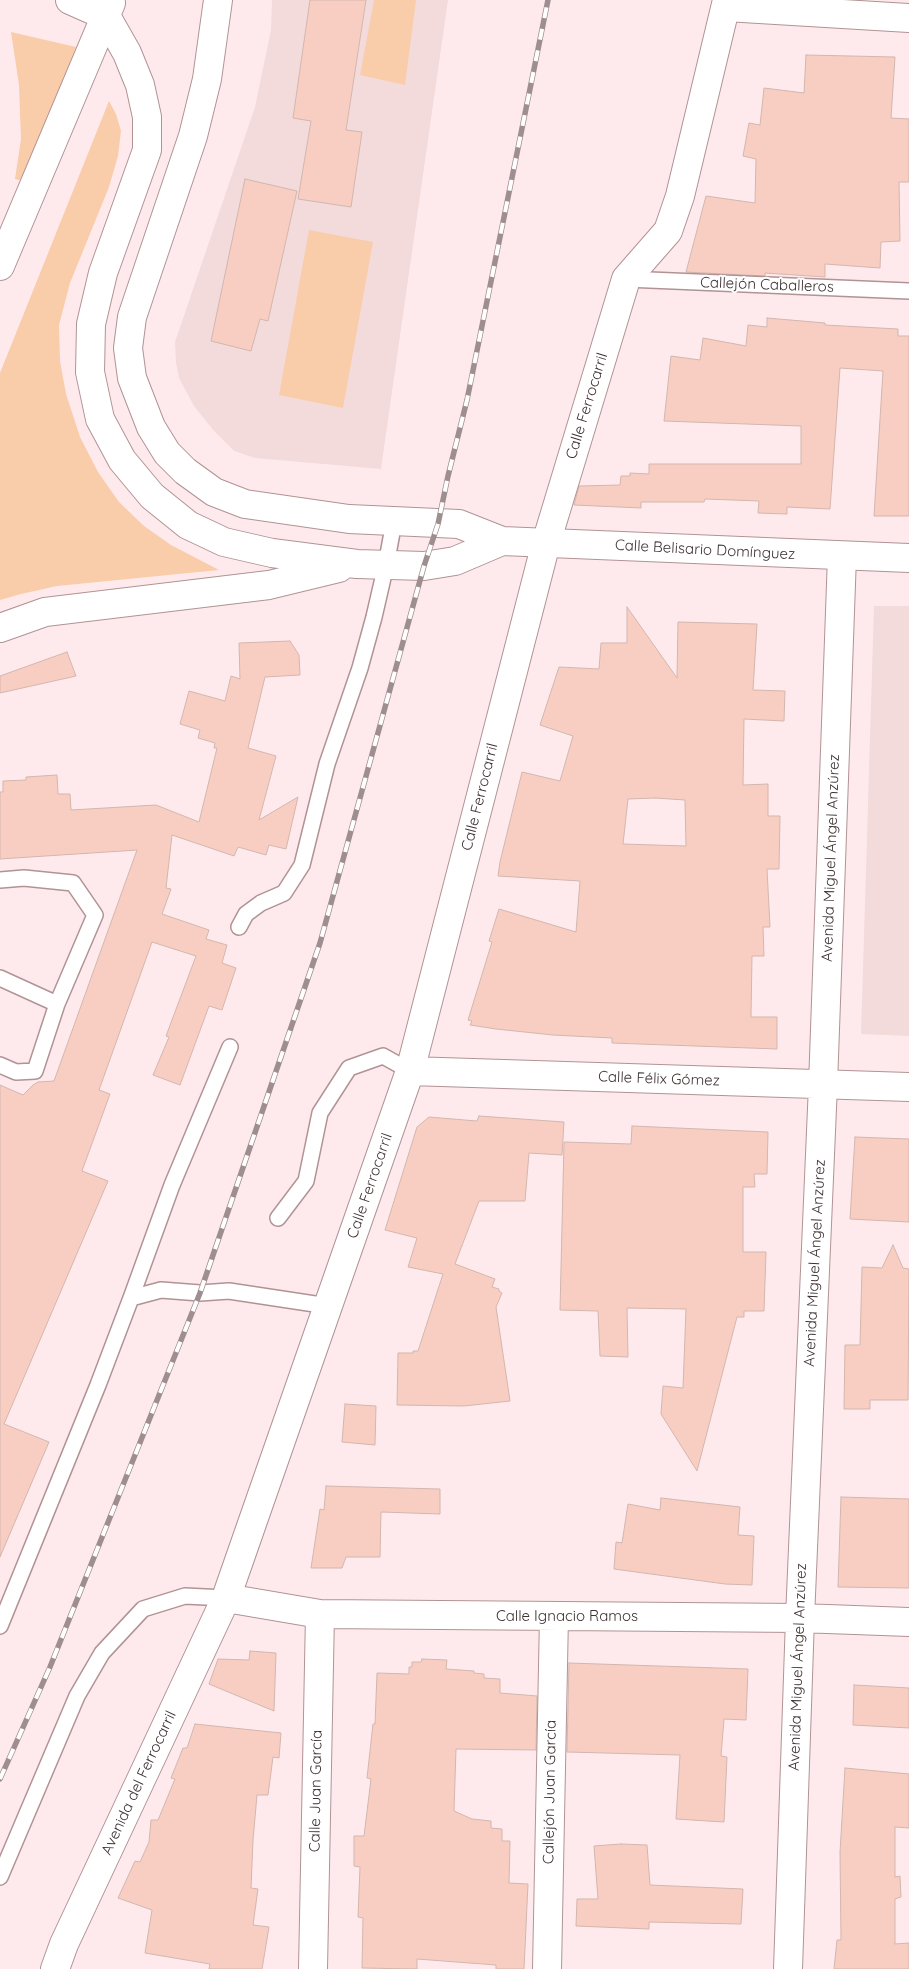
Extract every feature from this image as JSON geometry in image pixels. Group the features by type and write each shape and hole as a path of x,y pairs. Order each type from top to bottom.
{"street":[{"path":"70,0 109,8"},
{"path":"218,0 206,79 193,136 132,317 128,348 132,378 151,427 167,453 185,471 214,492 245,504 349,519 459,524 502,541"},
{"path":"727,4 909,18"},
{"name":"Calle Ferrocarril","path":"226,1598 410,1071 546,543 626,279 668,231 680,196 727,4"},
{"path":"0,266 109,8"},
{"path":"109,8 140,85 147,117 147,150 103,273 91,324 90,372 100,419 122,460 152,496 188,525 224,542 272,553 357,564 424,566 455,561 502,541"},
{"name":"Calle Belisario Domínguez","path":"502,541 909,558"},
{"name":"Avenida Miguel Ángel Anzúrez","path":"788,1969 842,556"},
{"path":"0,628 46,612 269,584 357,564"},
{"name":"Calle Félix Gómez","path":"410,1071 909,1087"},
{"name":"Calle Ignacio Ramos","path":"226,1598 320,1614 800,1618 909,1622"},
{"name":"Avenida del Ferrocarril","path":"55,1969 64,1944 226,1598"},
{"name":"Calle Juan García","path":"313,1969 320,1614"},
{"name":"Callejón Juan García","path":"547,1969 554,1616"}],"lane":[{"name":"Callejón Caballeros","path":"626,279 909,291"},
{"path":"239,927 246,914 262,903 284,893 302,865 327,764 360,668 386,565 394,522"},
{"path":"0,880 24,878 73,883 95,915 57,1004 35,1071 16,1072 0,1065"},
{"path":"0,978 57,1004"},
{"path":"0,1626 98,1385 172,1185 230,1047"},
{"path":"278,1218 306,1181 320,1113 349,1068 383,1056 410,1071"},
{"path":"131,1298 161,1290 200,1293 229,1291 328,1306"},
{"path":"0,1877 77,1696 102,1653 143,1609 185,1596 226,1598"}],"shaded area":[{"path":"272,0 448,0 381,469 255,458 234,451 214,431 194,406 179,378 175,342 255,107 271,30"},
{"path":"374,0 416,0 405,85 360,75"},
{"path":"11,32 76,47 23,181 15,179 21,139 19,85"},
{"path":"109,101 116,114 121,131 118,156 109,187 70,283 59,325 60,361 66,394 80,437 98,472 119,502 144,526 171,545 219,570 57,586 0,600 0,373"},
{"path":"309,230 373,242 343,408 279,395"},
{"path":"874,606 909,606 909,1036 861,1034"}],"building":[{"path":"310,0 366,0 346,130 362,132 351,207 298,199 311,121 293,118"},
{"path":"806,55 895,57 891,118 909,119 909,182 899,182 900,241 881,242 880,268 825,264 825,277 765,273 765,276 686,272 706,196 755,203 756,159 743,156 749,123 760,125 764,88 804,93"},
{"path":"245,179 297,191 268,321 260,319 251,351 211,341"},
{"path":"767,318 825,323 825,325 898,329 898,336 909,336 909,516 874,516 883,371 840,368 830,509 787,507 787,514 758,513 759,501 705,499 704,502 641,502 641,508 574,505 579,486 620,485 621,476 630,476 630,473 649,474 649,464 801,464 801,426 664,421 671,356 700,360 703,338 746,346 748,325 767,327"},
{"path":"627,607 677,678 678,622 757,624 753,690 785,691 784,721 744,719 743,785 768,784 768,816 780,816 779,869 767,869 770,927 763,927 764,956 752,956 751,1017 777,1017 777,1049 612,1043 612,1038 553,1035 496,1029 470,1025 472,1021 468,1020 492,942 489,941 499,909 576,932 580,881 498,876 500,862 522,772 560,781 573,736 540,725 559,667 599,669 601,643 627,643","holes":["628,799 685,800 686,846 623,844"]},
{"path":"290,641 299,655 300,675 265,677 248,748 276,756 259,820 298,797 286,849 269,845 266,855 238,847 234,856 172,835 166,888 171,889 162,914 209,930 206,939 227,945 222,963 236,968 222,1010 209,1006 180,1085 153,1075 169,1037 166,1036 196,956 152,942 99,1090 110,1094 82,1171 108,1181 4,1424 49,1442 0,1557 0,1085 23,1095 38,1082 54,1081 137,850 0,859 0,792 3,792 3,781 26,780 26,777 57,775 58,794 70,794 71,810 156,805 199,822 217,748 214,748 215,743 198,738 200,730 180,724 189,691 225,701 231,676 240,679 239,643"},
{"path":"67,652 76,676 0,693 0,676"},
{"path":"479,1116 564,1122 562,1155 529,1153 525,1201 479,1201 455,1264 495,1279 492,1287 499,1289 502,1293 496,1307 510,1401 464,1406 397,1405 398,1353 418,1351 443,1274 408,1267 417,1238 385,1230 417,1127 429,1117 477,1121"},
{"path":"632,1126 768,1132 767,1174 754,1174 755,1187 743,1187 743,1252 766,1252 764,1311 744,1311 744,1317 737,1317 697,1471 661,1414 663,1386 683,1388 686,1309 627,1308 628,1357 600,1356 598,1311 560,1310 564,1142 631,1144"},
{"path":"855,1137 909,1139 909,1222 850,1219"},
{"path":"893,1245 903,1268 909,1269 908,1400 870,1400 870,1409 844,1409 845,1345 860,1345 862,1267 882,1268"},
{"path":"345,1404 376,1406 375,1445 342,1442"},
{"path":"326,1486 440,1489 440,1514 381,1512 380,1557 346,1557 342,1568 311,1568 320,1509 324,1510"},
{"path":"841,1497 909,1499 909,1588 838,1587"},
{"path":"661,1498 740,1507 738,1535 754,1536 752,1585 725,1584 614,1569 616,1542 622,1543 628,1504 660,1510"},
{"path":"250,1651 276,1653 274,1711 209,1684 218,1659 249,1660"},
{"path":"422,1659 447,1660 446,1669 474,1671 474,1673 484,1674 484,1678 500,1679 500,1693 537,1696 536,1750 456,1749 454,1811 472,1819 491,1821 491,1828 502,1829 502,1841 510,1841 509,1883 528,1884 524,1969 496,1969 496,1965 417,1959 417,1969 362,1968 363,1918 358,1917 360,1867 354,1866 354,1836 364,1836 371,1779 367,1778 373,1724 375,1724 377,1673 409,1674 409,1667 412,1667 412,1662 421,1662"},
{"path":"569,1663 748,1669 746,1720 724,1719 721,1756 727,1757 724,1822 676,1819 680,1755 567,1752"},
{"path":"854,1685 909,1688 909,1728 853,1725"},
{"path":"195,1724 281,1733 279,1758 273,1757 268,1795 257,1795 253,1840 251,1888 258,1889 253,1925 269,1927 262,1969 209,1969 210,1964 145,1953 152,1910 118,1898 135,1861 140,1862 149,1842 151,1820 158,1820 175,1779 171,1778 183,1748 187,1748"},
{"path":"845,1768 909,1774 909,1828 895,1827 895,1877 900,1876 901,1897 895,1899 895,1944 909,1943 909,1969 834,1969 837,1940 841,1940 840,1852"},
{"path":"647,1845 650,1885 743,1889 741,1924 649,1922 649,1929 576,1926 577,1899 598,1899 594,1846"}],"railway":[{"path":"0,1779 50,1667 200,1293 320,943 424,566 438,524 467,400 548,0"}]}
